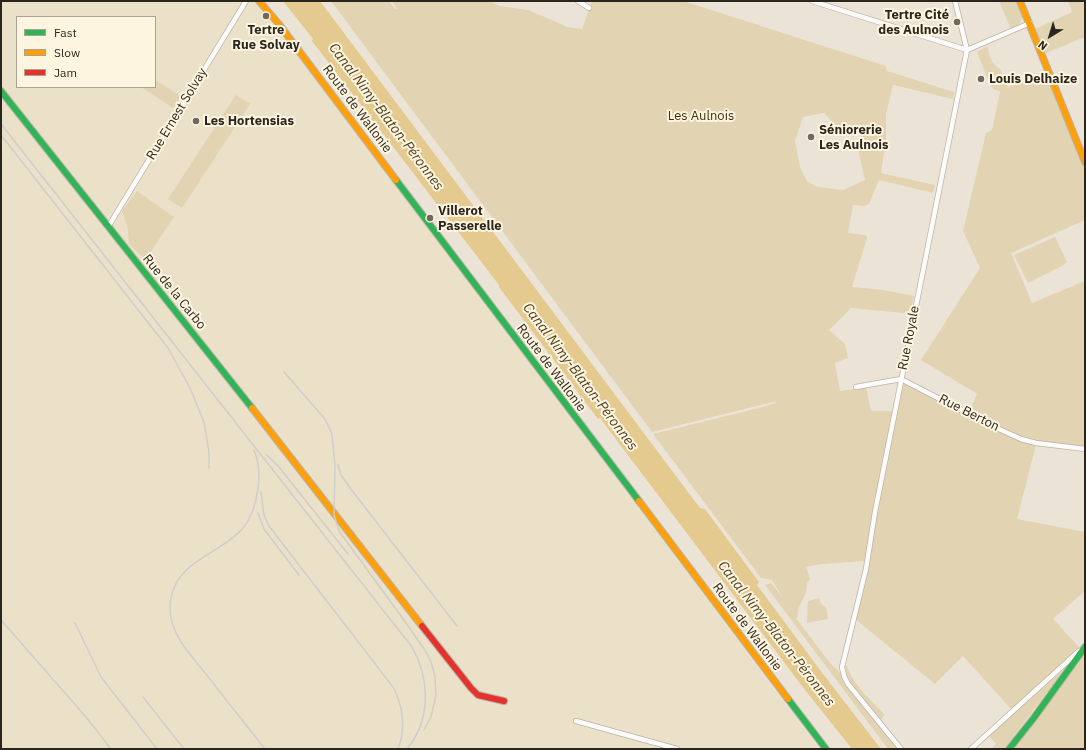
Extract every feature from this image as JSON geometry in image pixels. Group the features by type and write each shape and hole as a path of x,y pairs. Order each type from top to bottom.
{"main road":[{"name":"Route de Wallonie","path":"259,1 278,23 826,749"},
{"path":"1020,1 1085,162"},
{"name":"Rue de la Carbo","path":"1,91 229,378 328,507 471,688 478,695 504,701"},
{"path":"1009,749 1033,719 1085,647"}],"street":[{"name":"Rue Ernest Solvay","path":"108,227 246,1"},
{"path":"578,1 589,8"},
{"path":"812,1 825,3 967,50 1030,23"},
{"name":"Rue Royale","path":"901,749 848,684 844,676 842,664 866,569 874,512 967,50 955,1"},
{"path":"856,387 901,379"},
{"name":"Rue Berton","path":"901,379 988,424 1021,438 1036,442 1085,449"},
{"path":"971,749 1085,647"},
{"path":"576,721 677,749"}],"shaded area":[{"path":"1,1 254,1 285,38 819,749 1,749"}],"green space":[{"name":"Les Aulnois","path":"331,1 389,1 395,9 397,9 392,1 489,1 500,6 528,10 568,27 582,29 592,1 683,1 886,66 887,71 954,92 953,99 893,85 886,114 886,140 881,173 935,185 933,193 879,180 869,204 864,206 853,205 848,233 866,235 867,238 852,287 884,290 914,296 911,310 903,313 851,308 829,330 845,344 848,358 835,363 840,391 866,387 871,411 893,411 865,561 822,564 806,567 810,579 807,583 805,595 798,610 798,617 796,618 830,663 844,676 901,749 888,749 765,585 771,583 783,598 772,580 761,578 653,434 759,408 777,401 652,432","holes":["824,113 838,128 853,137 858,134 863,138 858,149 865,180 843,190 817,187 807,181 800,167 795,141 803,117"]},
{"path":"999,1 1017,1 1024,16 1018,26 1011,29"},
{"path":"1068,1 1085,1 1085,37 1046,53 1035,29 1072,12"},
{"path":"988,47 991,60 1007,79 1009,84 1007,88 1047,69 1085,168 1085,220 1011,253 1032,303 1085,281 1085,447 1036,441 1021,437 969,412 977,394 921,360 980,268 963,231 986,133 992,130 1001,91 995,90 990,85 977,52"},
{"path":"156,81 181,96 173,108 143,88 156,88"},
{"path":"236,95 250,104 182,208 168,199"},
{"path":"137,191 174,217 145,260 129,244 128,229 122,211"},
{"path":"1055,237 1067,262 1028,283 1014,255"},
{"path":"902,381 1036,445 1017,519 1085,532 1085,591 1053,619 1080,648 1011,709 963,656 935,684 855,619"},
{"path":"819,598 822,605 826,607 828,619 807,623 808,601"},
{"path":"1084,653 1085,749 1013,749 1072,669 1078,665 1079,660"},
{"path":"845,665 858,686 885,715 880,720 853,688 849,681"},
{"path":"1062,671 1063,672 1004,749 991,749 996,744 988,735"}],"water":[{"name":"Canal Nimy-Blaton-Péronnes","path":"283,1 320,1 700,508 705,509 759,582 757,585 881,749 852,749 805,690 600,418 598,419 499,285"}],"railway":[{"path":"1,124 412,647 422,672 425,686 425,699 424,712 420,725 415,738 407,749"},
{"path":"1,135 168,348 190,388 204,422 209,452 209,468"},
{"path":"284,372 325,419 332,434 335,466 334,515 339,531 425,650 431,662 435,677 436,695 431,717 424,730"},
{"path":"254,450 258,464 259,484 255,505 249,519 234,537 201,558 182,575 175,585 171,598 170,609 174,628 184,646 265,749"},
{"path":"267,455 279,467 348,554"},
{"path":"338,465 341,475 350,488 457,626"},
{"path":"261,492 264,515 269,526 393,687 399,701 403,725 398,749"},
{"path":"258,513 264,529 299,575"},
{"path":"1,620 86,717 111,749"},
{"path":"75,623 101,677 157,749"},
{"path":"143,697 184,749"}],"traffic: fast":[{"path":"1,91 252,408"},
{"path":"396,180 639,501"},
{"path":"1009,749 1033,719 1085,647"},
{"path":"788,699 826,749"}],"traffic: slow":[{"path":"259,1 278,23 396,180"},
{"path":"1020,1 1085,162"},
{"path":"252,408 422,626"},
{"path":"639,501 788,699"}],"traffic: jam":[{"path":"422,626 478,695 504,701"}],"place":[{"name":"Tertre Rue Solvay","path":"266,16"},
{"name":"Tertre Cité des Aulnois","path":"957,22"},
{"name":"Louis Delhaize","path":"981,79"},
{"name":"Les Hortensias","path":"196,121"},
{"name":"Séniorerie Les Aulnois","path":"811,137"},
{"name":"Villerot Passerelle","path":"430,218"}]}
